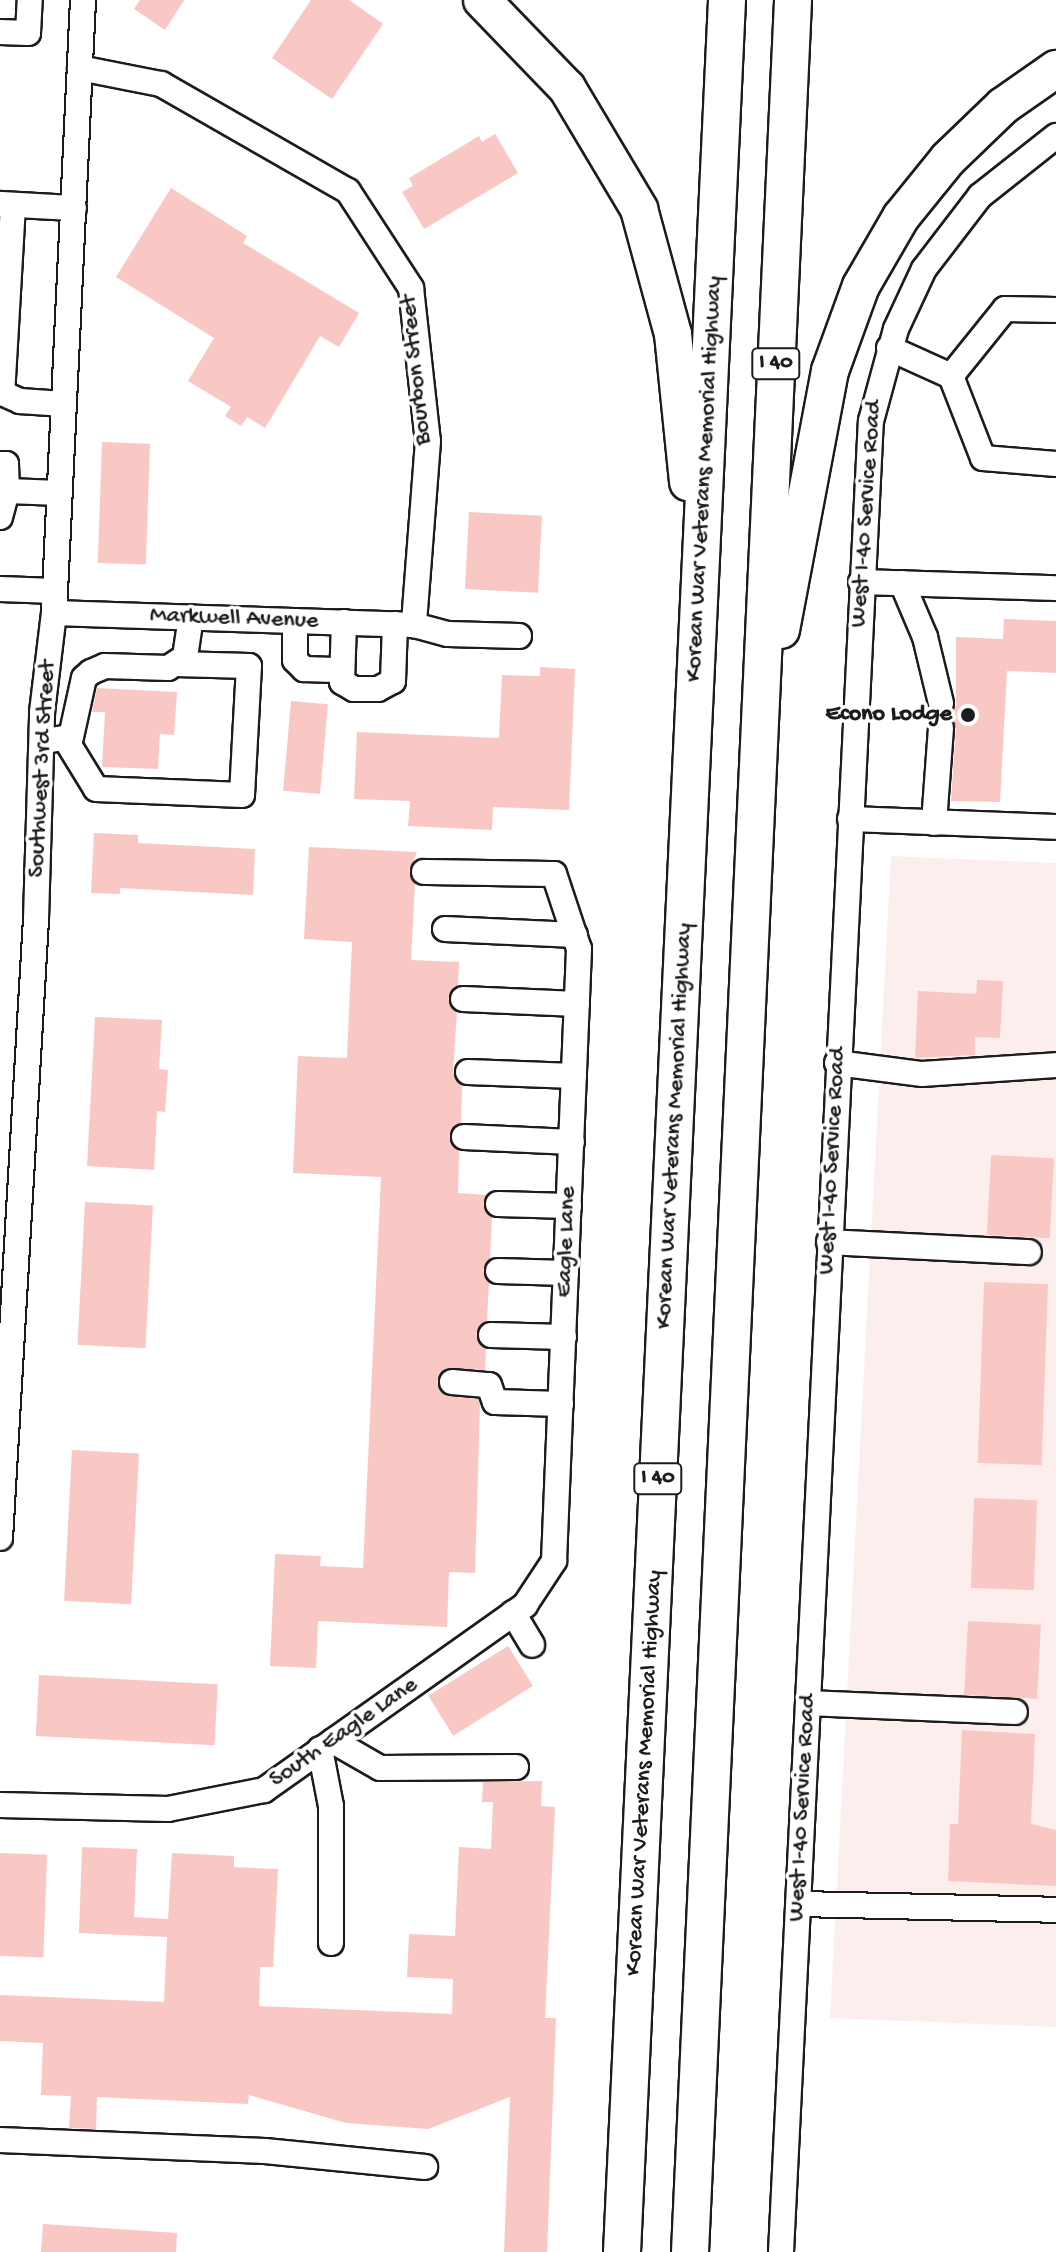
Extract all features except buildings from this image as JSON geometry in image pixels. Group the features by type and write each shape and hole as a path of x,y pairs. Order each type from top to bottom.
{"highway":[{"path":"482,0 567,88 639,209 656,257 673,334 701,583"},
{"name":"Korean War Veterans Memorial Highway","path":"622,2252 727,0"},
{"name":"I 40","path":"690,2252 793,0"},
{"path":"759,729 800,544 811,452 830,371 861,286 901,217 948,159 1003,106 1056,69"}],"street":[{"path":"0,32 28,33 30,0"},
{"name":"Southwest 3rd Street","path":"0,1538 36,919 41,740 55,602 83,0"},
{"name":"Bourbon Street","path":"80,68 161,84 348,191 411,288 428,441 404,624 393,681 378,689 354,689 342,682 342,670"},
{"name":"West I-40 Service Road","path":"781,2252 837,1063 871,421 889,348 924,269 946,236 980,196 1056,136"},
{"path":"64,404 20,401 2,393 6,204 74,208"},
{"path":"951,376 1005,309 1056,310"},
{"path":"889,348 951,376 983,458 1056,464"},
{"path":"0,464 6,464 7,491 0,517"},
{"path":"7,491 60,493"},
{"path":"861,582 1056,588"},
{"path":"902,583 925,637 941,703"},
{"name":"Markwell Avenue","path":"0,589 55,602 191,617 404,624 448,634 519,636"},
{"path":"66,740 77,720 84,678 105,666 168,668 176,664 189,646 191,617"},
{"path":"295,621 295,660 304,669 342,670 344,622"},
{"path":"66,740 96,789 242,795 249,666 176,664"},
{"path":"934,823 941,728"},
{"path":"41,740 66,740"},
{"path":"850,819 1056,827"},
{"name":"Eagle Lane","path":"424,872 554,874 575,935 577,1004 554,1561 519,1609"},
{"path":"445,929 575,935"},
{"path":"463,999 577,1004"},
{"path":"837,1063 922,1074 1056,1065"},
{"path":"468,1072 574,1076"},
{"path":"464,1137 572,1142"},
{"path":"498,1204 569,1206"},
{"path":"829,1242 1029,1252"},
{"path":"498,1271 566,1273"},
{"path":"491,1335 564,1337"},
{"path":"452,1382 489,1385 495,1402 561,1404"},
{"path":"519,1609 532,1645"},
{"name":"South Eagle Lane","path":"0,1805 168,1809 264,1790 519,1609"},
{"path":"808,1703 1015,1712"},
{"path":"331,1943 331,1806 327,1745 380,1768 516,1767"},
{"path":"799,1904 1056,1910"},
{"path":"0,2140 265,2151 425,2167"}],"shaded area":[{"path":"891,856 1056,863 1056,2027 830,2018"}],"place":[{"name":"Econo Lodge","path":"968,715"}]}
